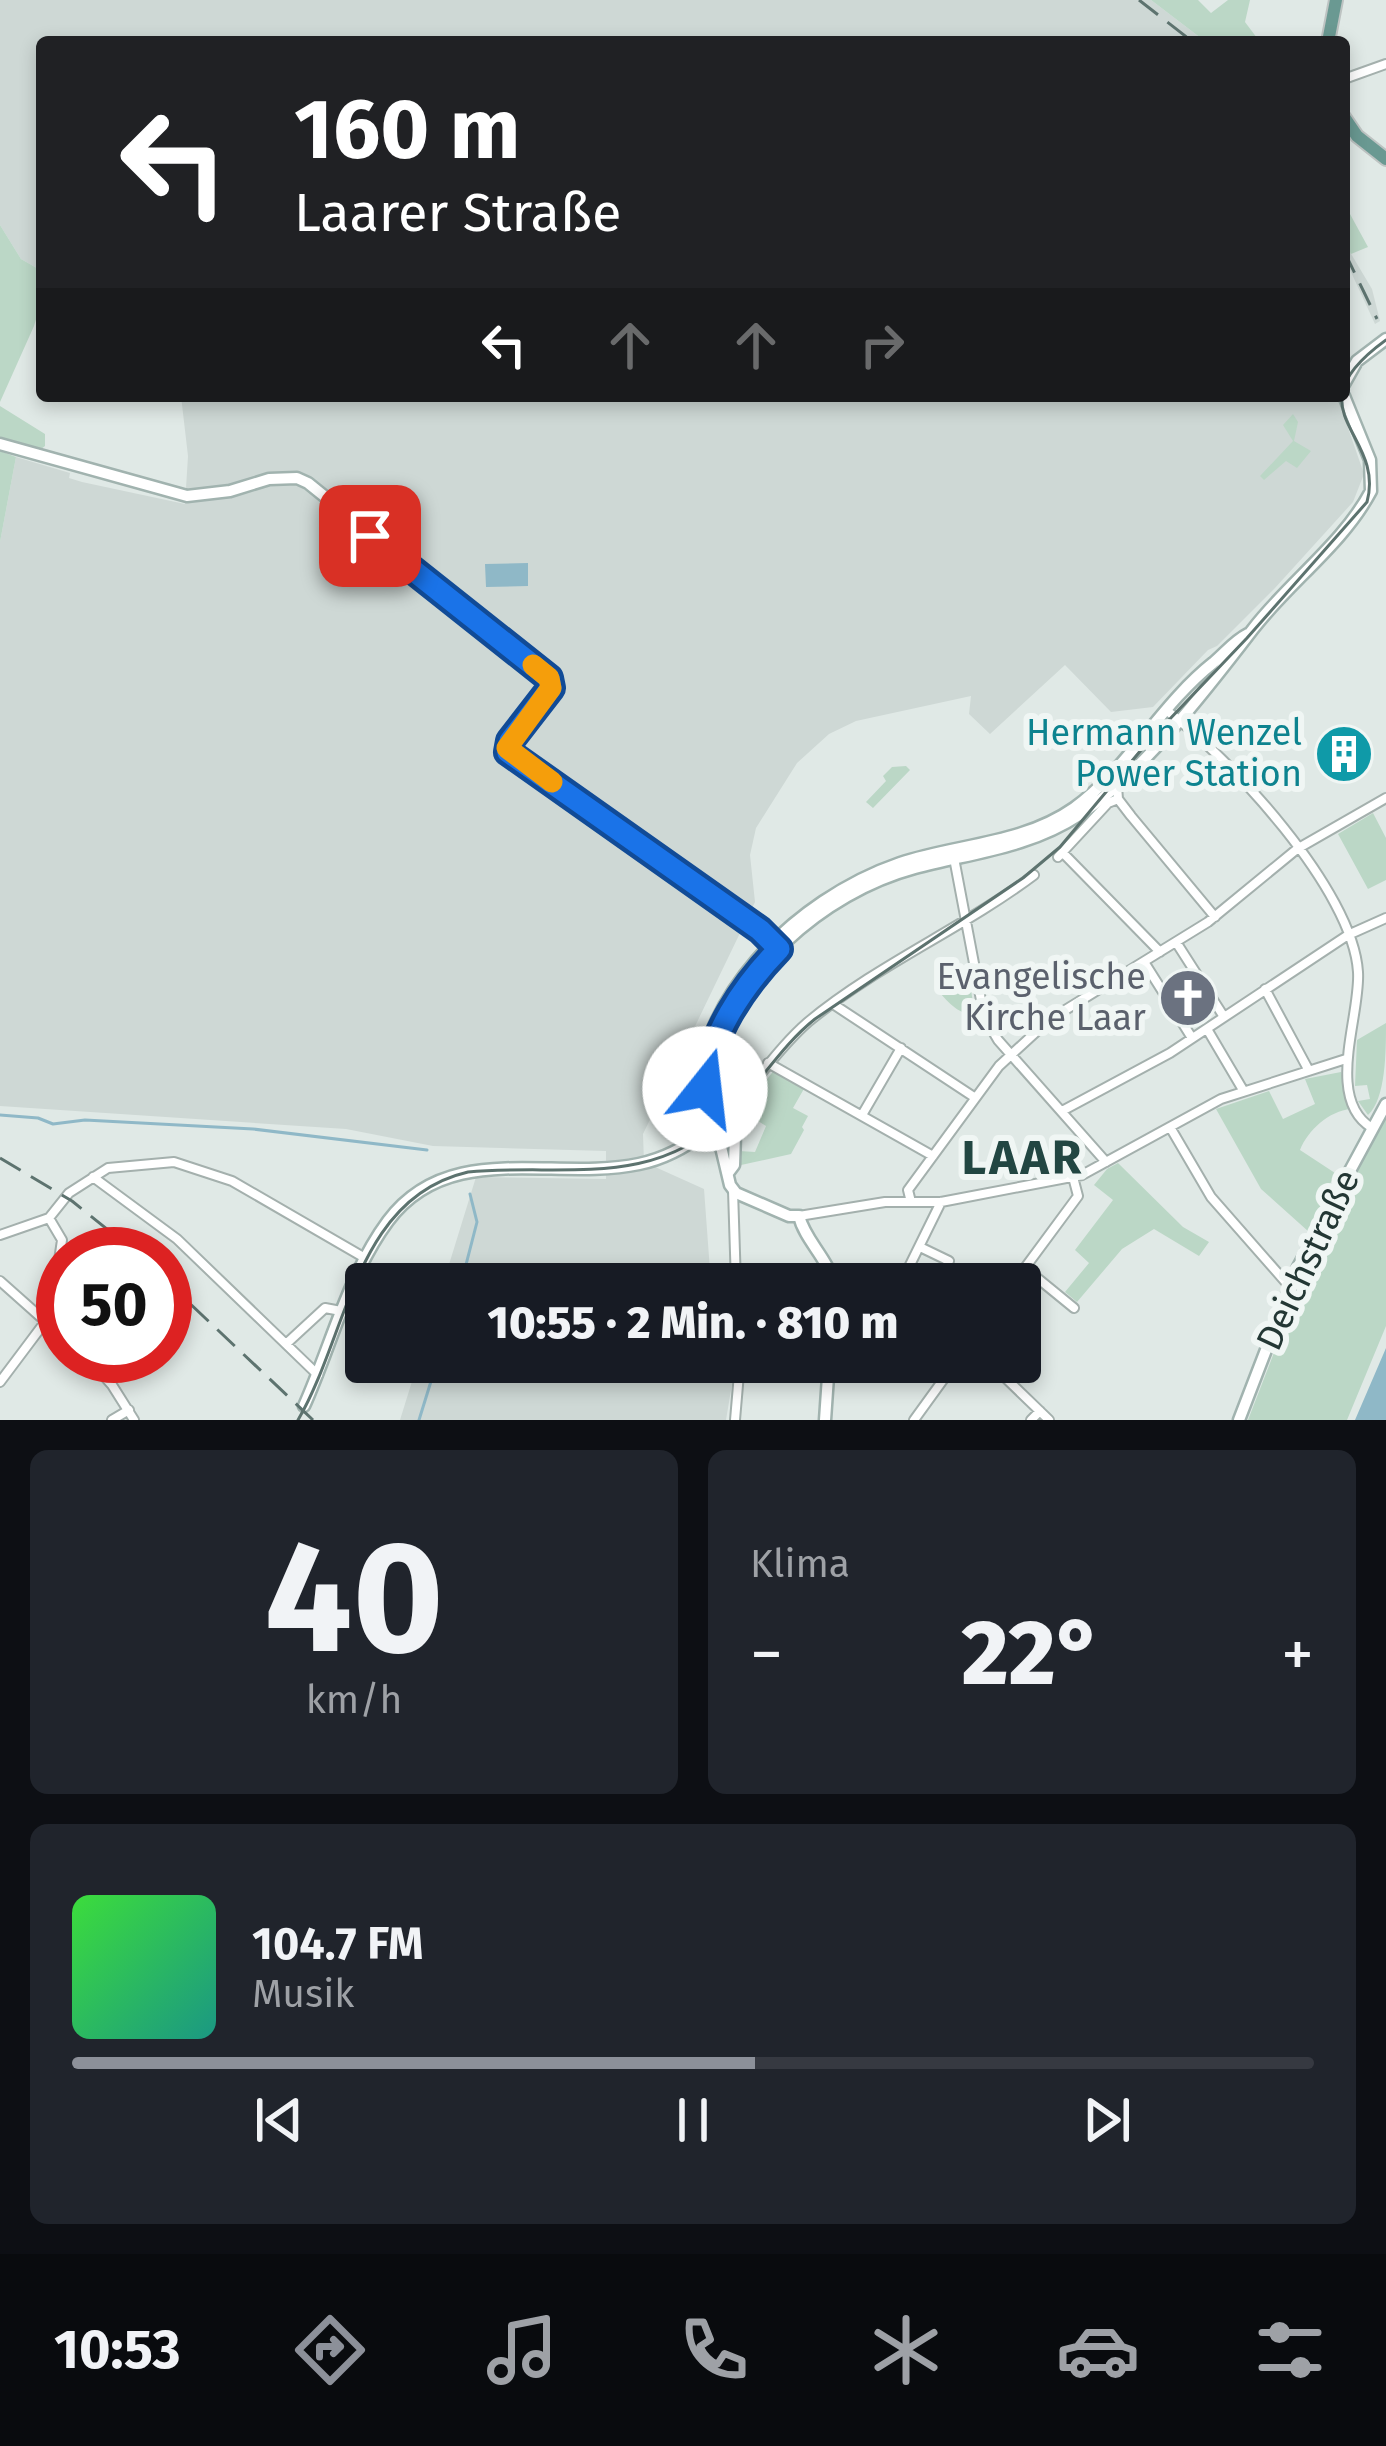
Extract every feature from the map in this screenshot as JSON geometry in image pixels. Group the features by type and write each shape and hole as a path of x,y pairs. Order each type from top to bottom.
{"main road":[{"path":"1329,36 1336,0"},
{"path":"1350,126 1386,159"},
{"path":"1350,373 1357,361 1386,339"},
{"path":"954,855 1068,812 1093,792 1164,708 1197,674 1250,632 1366,501 1373,480 1370,460 1346,402"},
{"path":"0,444 187,496 297,478 549,678 551,688 507,748 776,945"},
{"path":"1373,480 1386,487"},
{"path":"822,1263 802,1231 799,1216 788,1216 733,1190 718,1141 696,1119 706,1046 740,982 809,912 854,883 900,863 1006,848 1050,831 1118,792 1250,632"},
{"path":"728,1173 734,1165 736,1104"},
{"name":"Deichstraße","path":"1237,1418 1290,1287 1386,1104"},
{"path":"304,1406 365,1258 403,1204 420,1190 449,1175 477,1169 634,1165 675,1151 705,1132"},
{"path":"825,1420 828,1383"}],"street":[{"path":"1350,77 1386,64"},
{"path":"1164,708 1272,813 1338,907 1358,971 1346,1059 1356,1110 1372,1128"},
{"path":"1160,952 1060,855 1118,792 1215,917"},
{"path":"910,1202 908,1190 974,1097 1010,1054 1049,1020 1215,917 1297,849 1386,798"},
{"path":"954,855 984,1016 1010,1054 1106,1162"},
{"path":"705,1132 811,1020 1034,875"},
{"path":"1062,1111 1207,1029 1348,935 1386,918"},
{"path":"1176,942 1224,1017"},
{"path":"1144,962 1192,1038"},
{"path":"1265,989 1308,1069"},
{"path":"833,1004 974,1097"},
{"path":"1207,1029 1243,1090"},
{"path":"862,1114 901,1048"},
{"path":"799,1216 885,1202 941,1202 1073,1177 1243,1090 1346,1059"},
{"path":"768,1063 933,1156"},
{"path":"1170,1127 1211,1197 1290,1287"},
{"path":"0,1235 49,1218 69,1193 114,1167 174,1162 232,1181 365,1258"},
{"path":"93,1177 177,1239 318,1375"},
{"path":"1029,1263 1078,1196 1073,1177"},
{"path":"733,1190 735,1263"},
{"path":"911,1263 941,1202"},
{"path":"49,1218 54,1227"},
{"path":"920,1247 948,1263"},
{"path":"0,1281 36,1315"},
{"path":"1041,1281 1075,1308"},
{"path":"286,1344 325,1308 343,1312"},
{"path":"0,1382 36,1337"},
{"path":"108,1383 134,1420"},
{"path":"735,1420 739,1383"},
{"path":"914,1420 941,1383"},
{"path":"1011,1383 1049,1420"},
{"path":"112,1420 129,1410"},
{"path":"1031,1420 1040,1411"}],"shaded area":[{"path":"0,0 1151,0 1198,36 36,36 36,268 21,259 0,225"},
{"path":"1350,252 1372,289 1380,321 1375,324 1350,270"},
{"path":"182,402 1339,402 1364,474 1353,502 1275,588 1153,707 1111,712 1065,665 990,734 969,714 971,696 856,721 829,734 797,763 756,828 750,855 755,902 643,1134 644,1162 704,1189 709,1263 449,1263 476,1177 606,1179 606,1151 433,1146 346,1129 0,1106 0,542 16,457 70,473 69,478 82,482 185,504 188,456"},
{"path":"411,1383 732,1383 726,1420 400,1420"}],"green space":[{"path":"1151,0 1198,0 1211,13 1228,0 1250,0 1245,22 1256,36 1198,36"},
{"path":"1350,214 1368,247 1350,252"},
{"path":"0,225 21,259 36,268 36,320 0,402"},
{"path":"0,406 45,434 45,446 40,450 0,437"},
{"path":"1293,414 1298,422 1294,441 1311,451 1297,468 1286,461 1264,480 1260,476 1293,441 1283,425"},
{"path":"0,451 16,457 0,542"},
{"path":"892,767 910,770 873,808 866,802"},
{"path":"1373,813 1386,838 1386,880 1368,889 1338,834"},
{"path":"964,967 975,1014 958,1010 936,989"},
{"path":"1386,1023 1382,1086 1368,1115 1358,1101 1370,1099 1367,1085 1355,1086 1357,1040"},
{"path":"775,1069 805,1087 793,1108 808,1116 804,1130 791,1154 741,1165 739,1151 755,1152 766,1126 742,1111"},
{"path":"1341,1072 1351,1109 1320,1123 1300,1150 1335,1173 1309,1232 1261,1189 1216,1109 1269,1091 1283,1119 1315,1104 1305,1079"},
{"path":"1386,1116 1386,1326 1347,1420 1248,1420 1318,1239"},
{"path":"1118,1163 1183,1227 1209,1242 1199,1256 1154,1229 1122,1249 1077,1302 1065,1292 1089,1263 1075,1250 1113,1200 1094,1185"}],"water":[{"path":"528,563 528,586 486,587 485,564"},
{"path":"1386,1348 1386,1420 1355,1420"}],"waterway":[{"path":"0,1115 53,1124 85,1120 253,1129 427,1150"},
{"path":"466,1263 477,1222 470,1194"},
{"path":"419,1420 430,1383"}],"tram line":[{"path":"1350,376 1386,340"},
{"path":"298,1420 378,1239 401,1210 430,1187 468,1172 637,1164 698,1139 727,1116 815,1019 1023,878 1060,847 1147,743 1367,502 1364,457 1342,402"}],"railway":[{"path":"1139,0 1185,36"},
{"path":"1350,263 1377,319"},
{"path":"0,1158 72,1201 104,1227"},
{"path":"192,1306 313,1420"}],"slow traffic":[{"path":"533,665 549,678 551,688 507,748 552,782"}],"place":[{"name":"Hermann Wenzel Power Station","path":"1344,754"},
{"name":"Evangelische Kirche Laar","path":"1188,998"}],"district":[{"name":"LAAR","path":"1023,1158"}],"route":[{"path":"370,536 549,678 551,688 510,741 508,752 760,930 779,949 754,976 732,1011 713,1049 705,1089"}]}
